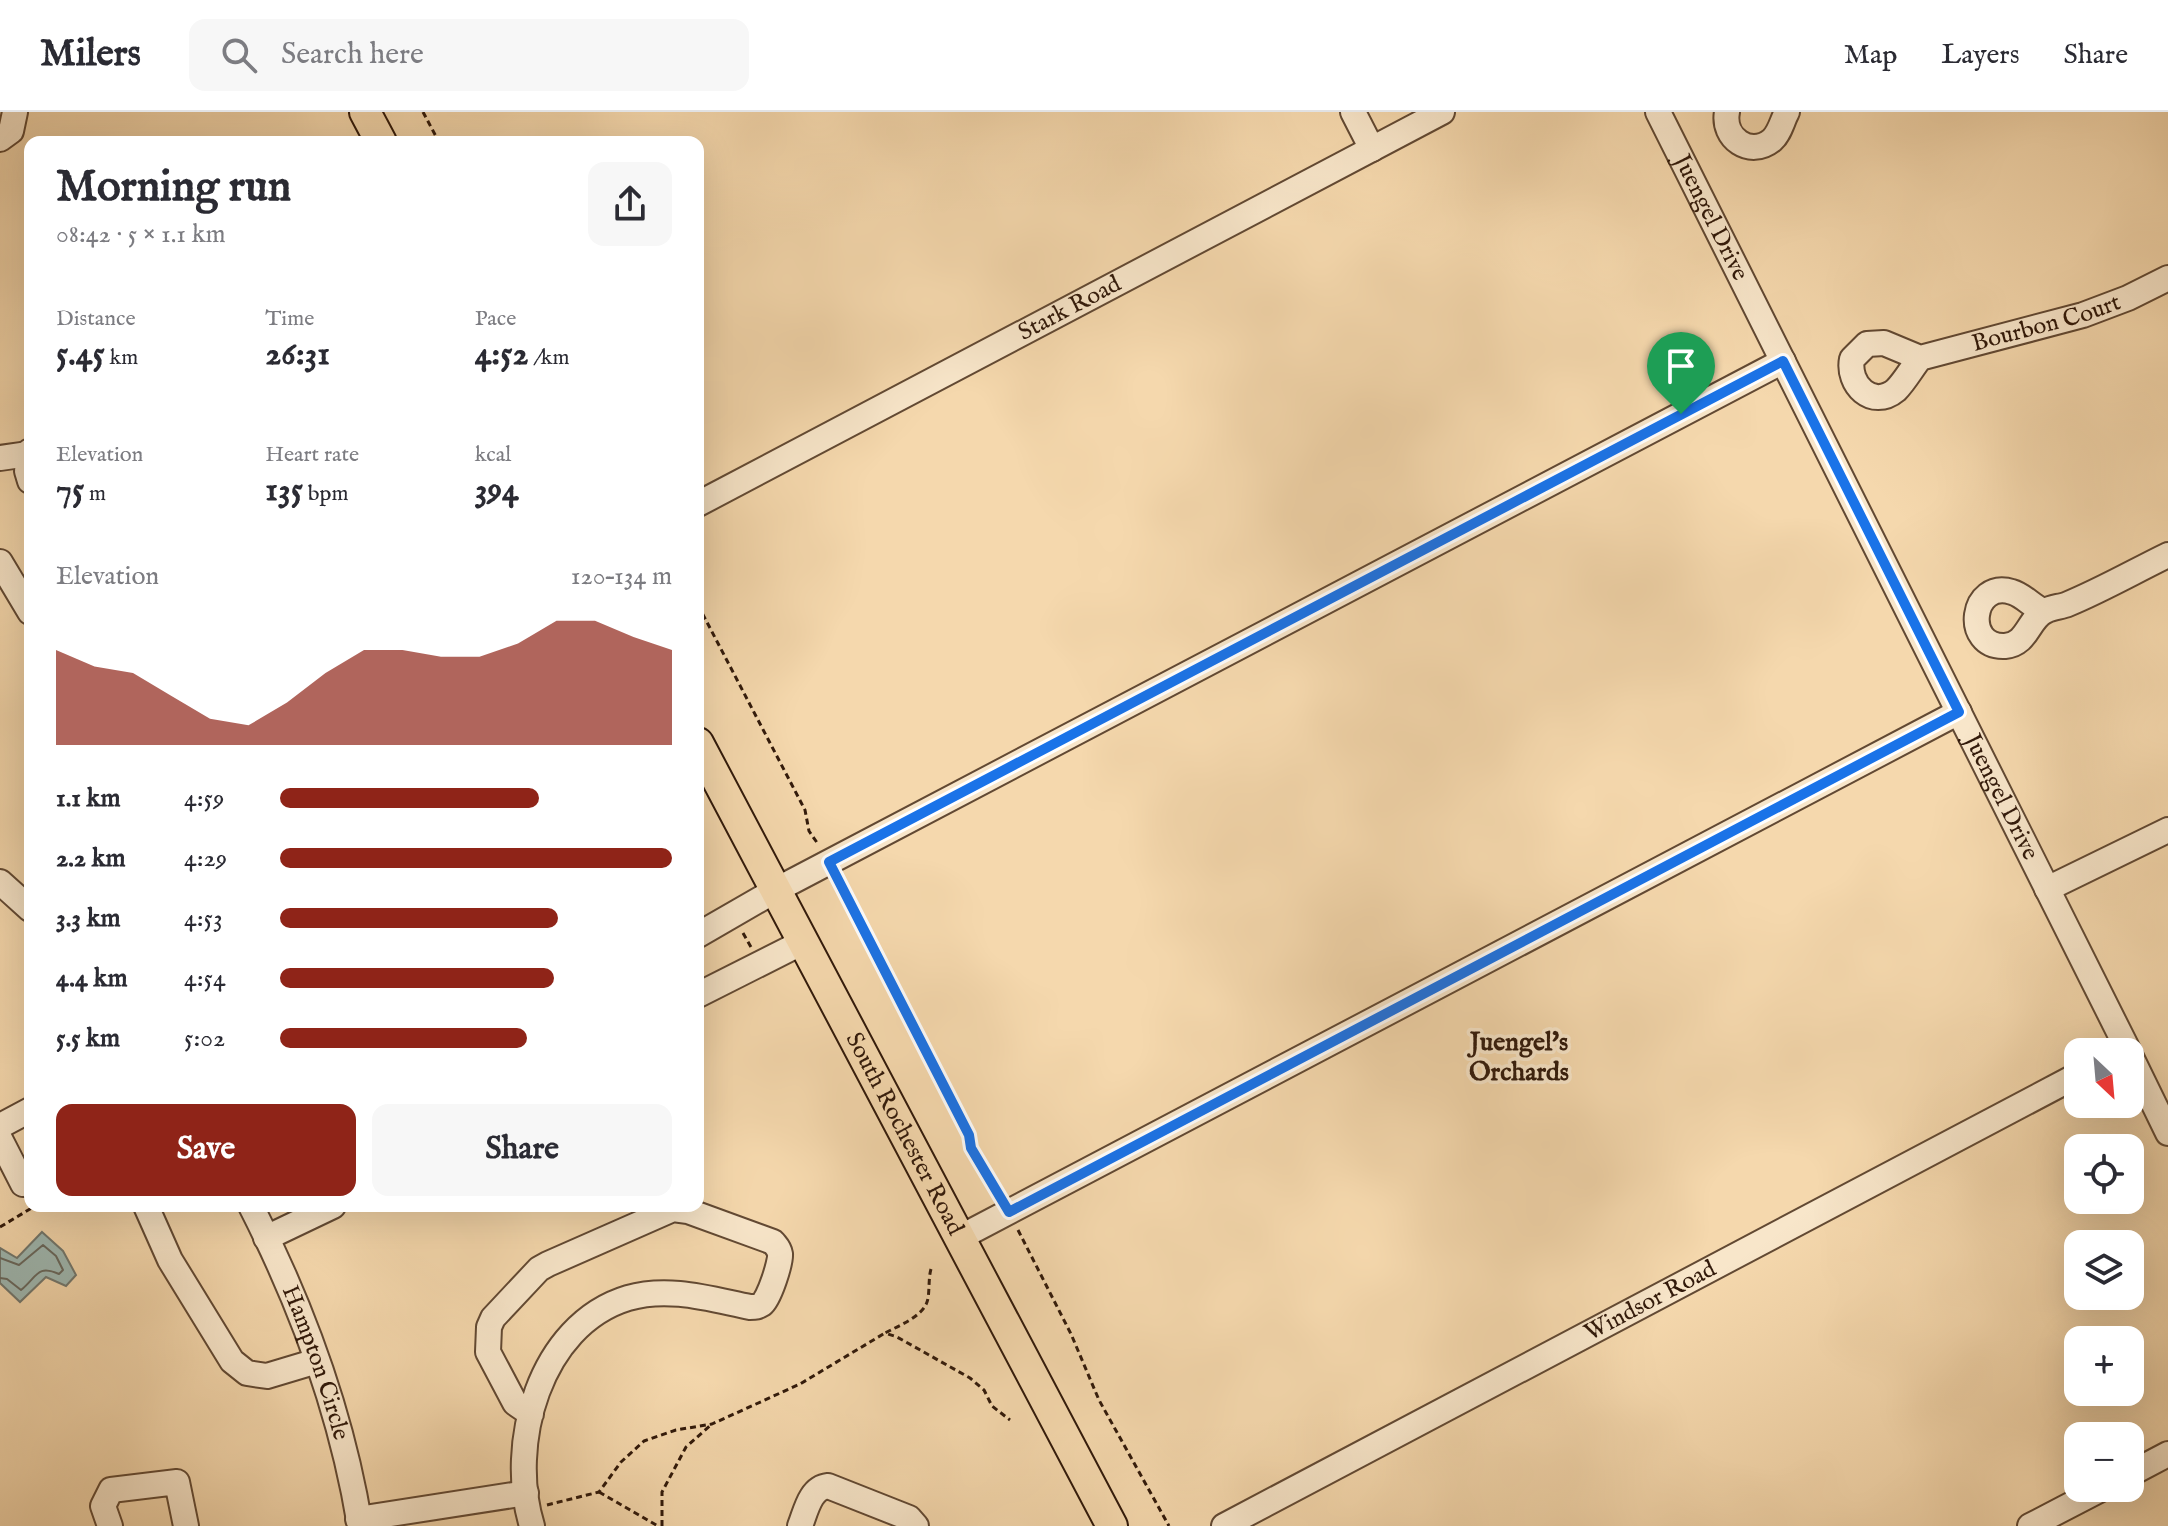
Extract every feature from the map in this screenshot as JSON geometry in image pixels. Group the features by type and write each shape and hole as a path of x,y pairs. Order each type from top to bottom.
{"main road":[{"path":"365,112 378,136"},
{"name":"South Rochester Road","path":"704,754 1112,1526"}],"street":[{"path":"0,139 11,131 15,112"},
{"path":"1353,112 1372,149"},
{"name":"Stark Road","path":"704,501 1442,112"},
{"name":"Juengel Drive","path":"1658,112 2120,1038"},
{"path":"1727,112 1726,122 1731,135 1741,144 1755,147 1770,141 1777,134 1787,112"},
{"name":"Bourbon Court","path":"1920,358 2083,315 2168,278"},
{"path":"704,932 776,890 1783,361"},
{"path":"0,458 24,453"},
{"path":"2043,611 2069,604 2168,555"},
{"path":"0,562 24,602"},
{"path":"959,1238 1959,712"},
{"path":"2047,889 2168,830"},
{"path":"0,882 24,904"},
{"path":"704,992 803,942"},
{"name":"Windsor Road","path":"1224,1526 2064,1082"},
{"name":"Juengel Drive","path":"2144,1086 2168,1133"},
{"path":"0,1126 24,1113"},
{"path":"0,1139 24,1183"},
{"path":"149,1212 170,1260 232,1361 247,1373 267,1376 317,1361"},
{"name":"Hampton Circle","path":"254,1212 301,1317 317,1361 334,1413 359,1523"},
{"path":"266,1238 320,1212"},
{"path":"531,1414 515,1403 488,1352 487,1336 493,1318 539,1269 663,1212"},
{"path":"359,1523 526,1515 524,1440 550,1364 574,1332 592,1317 629,1298 686,1294 750,1307 759,1306 766,1300 780,1257 779,1249 773,1242 691,1212"},
{"path":"2144,1467 2168,1454"},
{"path":"110,1526 103,1506 111,1490 177,1482 186,1526"},
{"path":"800,1526 815,1492 828,1486 909,1518 916,1526"},
{"path":"2030,1526 2076,1502"}],"path":[{"path":"423,112 436,136"},
{"path":"704,616 805,810 809,831 829,862 969,1135 971,1148 1009,1212 1071,1334 1099,1400 1169,1526"},
{"path":"739,926 754,954"},
{"path":"0,1227 25,1212"},
{"path":"526,1515 599,1492 621,1462 644,1441 676,1430 712,1424 800,1384 920,1312 927,1302 931,1269"},
{"path":"885,1333 970,1378 984,1390 992,1406 1010,1420"},
{"path":"599,1492 660,1526 662,1492 686,1447 712,1424"}],"water":[{"path":"42,1232 63,1251 76,1275 66,1286 46,1277 20,1302 0,1283 0,1248 17,1258"}],"district":[{"name":"Juengel's Orchards","path":"1519,1057"}],"route":[{"path":"1783,361 1959,712 1009,1212 971,1148 969,1135 829,862 1681,414 1783,361"}]}
